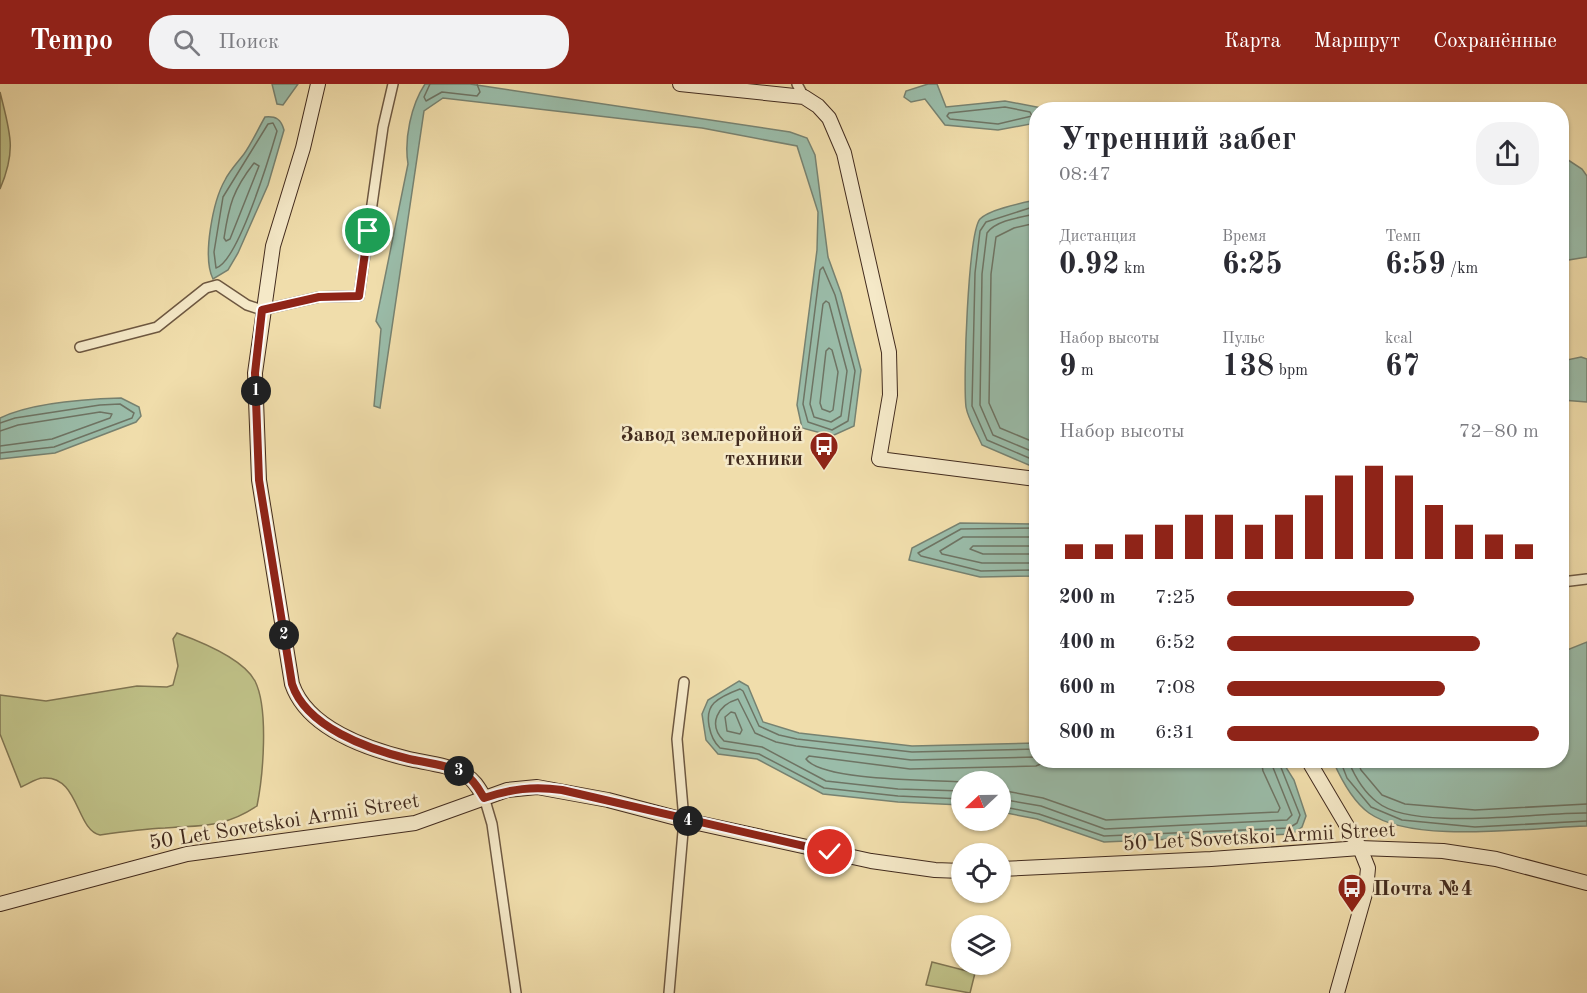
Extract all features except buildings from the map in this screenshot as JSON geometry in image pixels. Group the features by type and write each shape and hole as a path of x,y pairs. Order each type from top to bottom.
{"main road":[{"path":"318,84 303,148 276,234 262,310 255,373 259,480 292,684 296,697 315,717 339,732 385,752 461,772 476,784 484,798"},
{"path":"680,84 804,97 818,106 829,118 844,153 889,352 890,395 879,459 1029,477"},
{"path":"1313,768 1360,848 1368,868 1366,890 1337,993"},
{"name":"50 Let Sovetskoi Armii Street","path":"0,904 187,854 415,823 507,790 537,787 608,800 684,820 871,861 951,870"},
{"name":"50 Let Sovetskoi Armii Street","path":"1011,868 1210,859 1360,848 1465,854 1496,859 1587,883"}],"street":[{"path":"80,347 157,327 206,288 217,285 247,305 262,310 319,297 359,296 383,127 393,84"},
{"path":"797,84 804,97"},
{"path":"1569,581 1587,579"},
{"path":"669,993 684,820 678,739 684,682"},
{"path":"484,798 492,824 516,993"}],"green space":[{"path":"0,92 9,130 10,152 9,163 0,189"},
{"path":"177,633 231,658 241,665 255,681 262,708 264,743 257,806 234,818 213,824 100,835 86,824 71,793 55,779 40,778 21,787 0,734 0,695 46,701 137,686 167,687 173,685 178,666 173,639"},
{"path":"932,962 951,967 951,975 974,975 970,993 926,985"}],"water":[{"path":"272,84 298,84 283,105 277,104"},
{"path":"425,84 470,84 790,132 807,138 815,155 828,257 841,293 861,370 854,426 832,436 802,428 797,405 817,250 818,212 797,146 702,128 443,98 424,111 380,408 374,406 381,329 376,321 408,164 407,144 410,122"},
{"path":"928,84 937,84 946,107 1005,101 1029,106 1029,124 998,130 945,125 925,99 911,102 904,97 906,91"},
{"path":"265,117 277,119 284,130 268,185 238,253 228,270 213,279 210,269 209,244 217,201 227,176 247,150"},
{"path":"1569,161 1582,169 1587,176 1587,257 1569,260"},
{"path":"1029,202 1029,465 982,445 966,407 965,392 967,309 976,230 980,219 985,215"},
{"path":"1581,357 1587,359 1587,402 1569,401 1569,360"},
{"path":"121,398 139,407 141,416 136,422 55,453 0,459 0,418 43,405"},
{"path":"960,523 1029,524 1029,576 980,577 909,560 912,548"},
{"path":"1587,642 1587,826 1474,832 1414,829 1389,823 1369,813 1357,802 1343,782 1336,768 1569,768 1569,649"},
{"path":"739,681 748,686 763,722 799,733 912,746 1029,743 1029,768 1286,768 1294,780 1306,816 1302,827 1292,834 1104,842 1037,819 1011,814 1011,771 951,771 951,805 898,802 823,794 757,759 718,754 706,740 702,714 708,700"}],"place":[{"name":"Завод землеройной техники","path":"824,472"},
{"name":"Почта №4","path":"1352,914"}],"route":[{"path":"368,231 359,296 319,297 298,301 277,309 262,310 255,373 259,480 296,697 315,717 339,732 385,752 461,772 476,784 484,798 520,788 537,787 562,790 830,852"}]}
